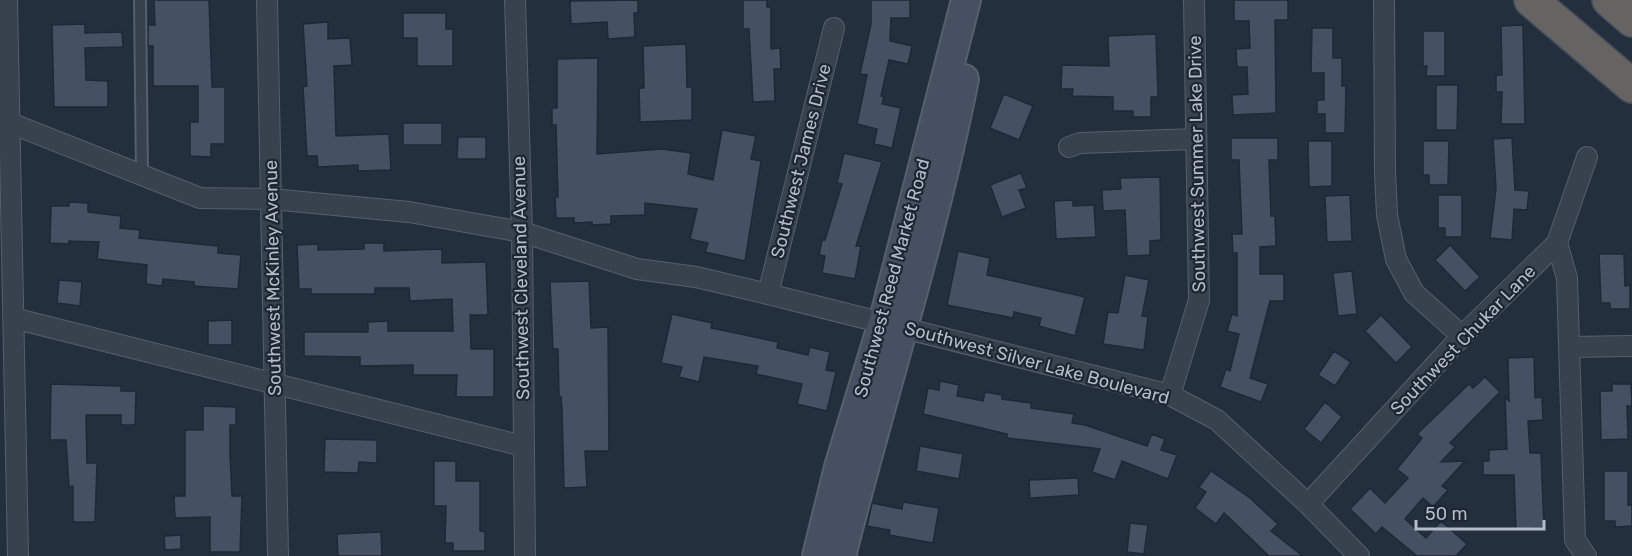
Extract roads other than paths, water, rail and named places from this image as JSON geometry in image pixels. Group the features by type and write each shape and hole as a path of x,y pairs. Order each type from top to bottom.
{"highway":[{"path":"1532,0 1632,86"},
{"path":"1559,0 1632,65"},
{"path":"1609,0 1632,20"},
{"path":"1628,0 1632,4"}],"main road":[{"name":"Southwest Reed Market Road","path":"841,556 966,0"},
{"name":"Southwest Reed Market Road","path":"817,556 839,467 894,326 947,163 965,73 984,0"}],"street":[{"path":"7,0 5,121 13,318 18,556"},
{"name":"Southwest McKinley Avenue","path":"267,0 278,556"},
{"name":"Southwest Cleveland Avenue","path":"515,0 522,232 525,556"},
{"name":"Southwest Summer Lake Drive","path":"1170,395 1199,300 1194,0"},
{"path":"1384,0 1385,172 1387,215 1396,259 1414,293 1462,336"},
{"name":"Southwest James Drive","path":"768,294 834,28"},
{"name":"Southwest Silver Lake Boulevard","path":"5,121 200,198 270,199 410,212 522,232 637,269 696,277 768,294 1170,395 1216,420 1308,504 1359,556"},
{"path":"1069,147 1080,142 1196,139"},
{"name":"Southwest Chukar Lane","path":"1308,504 1462,336 1557,243 1587,157"},
{"path":"1557,243 1567,278 1571,347 1575,540 1584,554"},
{"path":"13,318 523,446"},
{"path":"1571,347 1632,346"}],"lane":[{"path":"140,0 142,175"}]}
